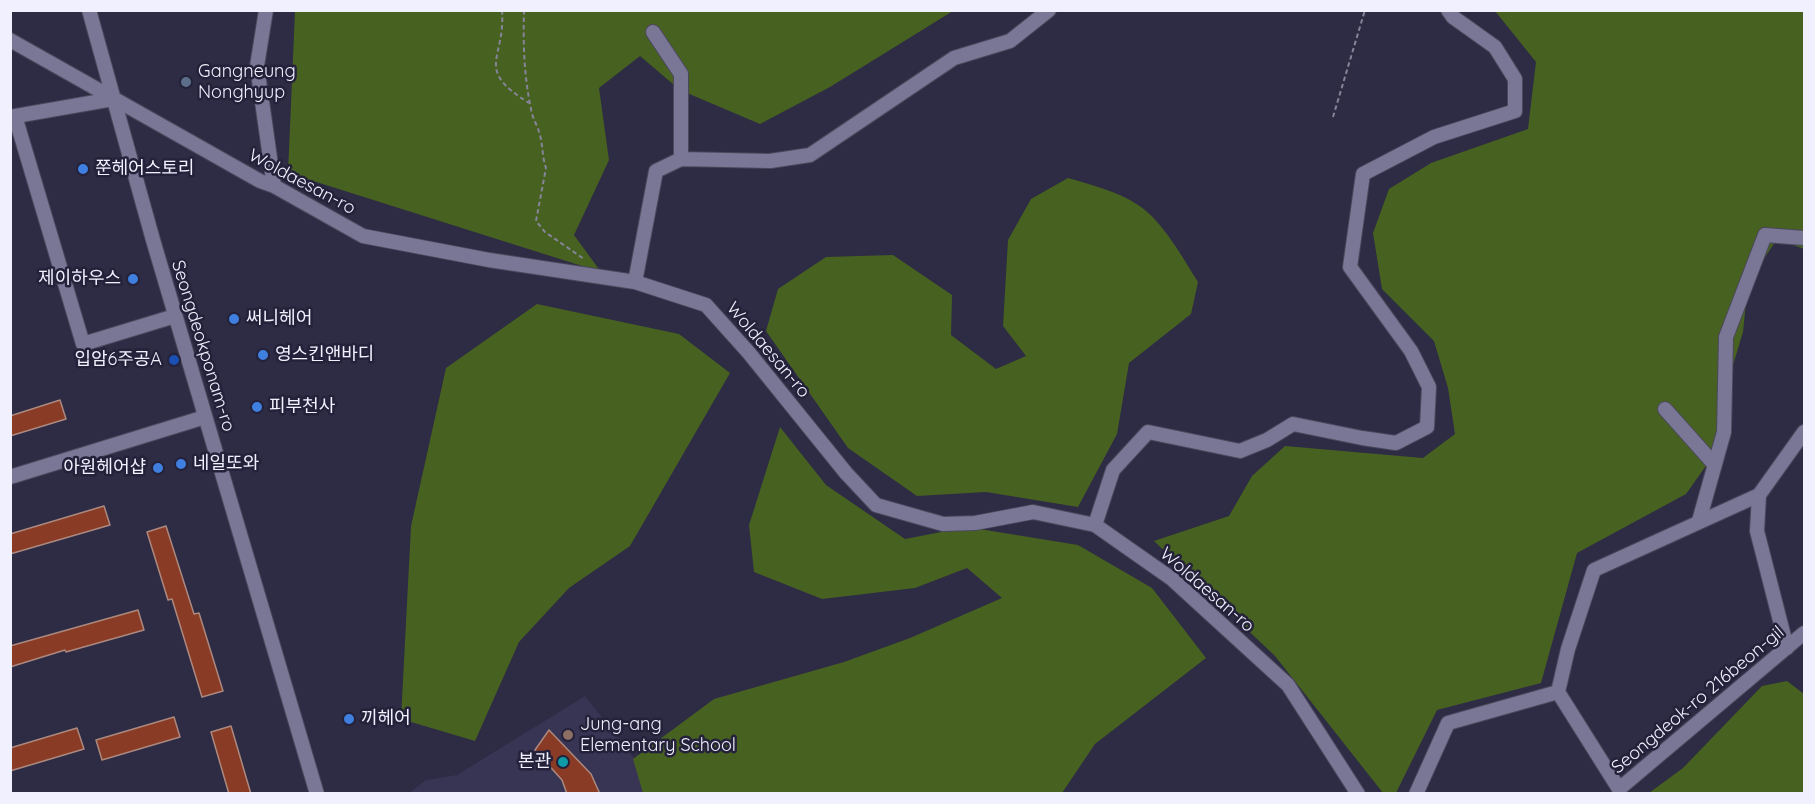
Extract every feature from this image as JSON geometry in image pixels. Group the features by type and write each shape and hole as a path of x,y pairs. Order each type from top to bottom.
{"street":[{"name":"Seongdeokponam-ro","path":"89,10 176,316 317,794"},
{"path":"266,10 257,66 274,186"},
{"path":"635,282 656,171 681,159 770,161 810,155 954,58 1010,41 1049,10"},
{"path":"1095,525 1113,470 1148,432 1240,451 1267,440 1293,424 1396,443 1427,427 1429,387 1411,351 1350,267 1363,174 1434,137 1515,111 1515,79 1495,47 1448,10"},
{"path":"653,32 681,74 681,159"},
{"name":"Woldaesan-ro","path":"10,40 260,181 274,186 363,236 489,260 635,282 706,305 749,353 846,473 876,505 943,524 975,522 1033,512 1095,525 1172,579 1288,686 1358,794"},
{"path":"113,99 13,116 82,344 176,316"},
{"path":"1699,521 1724,432 1726,337 1765,235 1804,238"},
{"path":"1665,409 1714,464"},
{"path":"10,477 206,417"},
{"path":"1416,794 1448,723 1558,692 1568,649 1594,570 1759,495 1804,432"},
{"path":"1759,495 1757,531 1787,648"},
{"name":"Seongdeok-ro 216beon-gil","path":"1558,692 1619,789 1804,633"}],"path":[{"path":"502,10 496,73 504,84 530,103"},
{"path":"524,10 523,59 530,103 540,136 546,168 536,221 545,232 591,264 598,277"},
{"path":"1333,117 1365,10"}],"shaded area":[{"name":"Jung-ang Elementary School","path":"585,696 651,780 657,794 408,794 426,780 457,775"}],"green space":[{"path":"295,11 953,11 830,87 760,124 680,90 640,56 599,88 609,160 574,235 601,272 288,173"},
{"path":"1495,11 1804,11 1804,249 1777,239 1748,283 1743,332 1730,375 1732,429 1686,494 1577,553 1541,683 1437,710 1396,793 1383,793 1275,656 1154,541 1229,516 1252,476 1285,446 1423,458 1455,434 1448,388 1434,341 1382,289 1373,233 1389,189 1431,163 1528,129 1536,62"},
{"path":"1068,178 1122,196 1138,205 1155,220 1198,282 1191,314 1129,363 1117,434 1078,507 986,492 917,496 848,448 766,331 778,289 826,257 893,255 952,295 951,335 996,369 1026,356 1003,326 1008,240 1031,199"},
{"path":"537,304 679,334 730,373 630,546 569,588 519,642 475,741 401,719 411,526 446,368"},
{"path":"780,427 826,485 905,539 967,527 1078,545 1152,588 1206,658 1095,744 1062,793 643,793 633,759 714,699 844,662 910,638 1002,598 967,568 915,588 822,599 754,572 749,525"},
{"path":"1787,681 1804,694 1804,793 1649,793 1683,768 1762,686"}],"building":[{"path":"60,400 66,419 10,436 10,416"},
{"path":"104,506 110,525 10,554 10,534"},
{"path":"166,526 194,614 199,613 223,691 202,697 172,599 168,600 147,532"},
{"path":"138,610 144,630 10,667 10,646"},
{"path":"174,717 180,737 102,760 96,740"},
{"path":"231,726 251,794 229,794 211,732"},
{"path":"77,728 84,749 10,771 10,748"},
{"name":"본관","path":"549,730 591,774 600,794 567,794 562,780 535,750"}],"place":[{"name":"Gangneung Nonghyup","path":"186,82"},
{"name":"쭌헤어스토리","path":"83,169"},
{"name":"제이하우스","path":"133,279"},
{"name":"써니헤어","path":"234,319"},
{"name":"영스킨앤바디","path":"263,355"},
{"name":"입암6주공A","path":"174,360"},
{"name":"피부천사","path":"257,407"},
{"name":"네일또와","path":"181,464"},
{"name":"아원헤어샵","path":"158,468"},
{"name":"끼헤어","path":"349,719"},
{"name":"Jung-ang Elementary School","path":"568,735"},
{"name":"본관","path":"563,762"}]}
